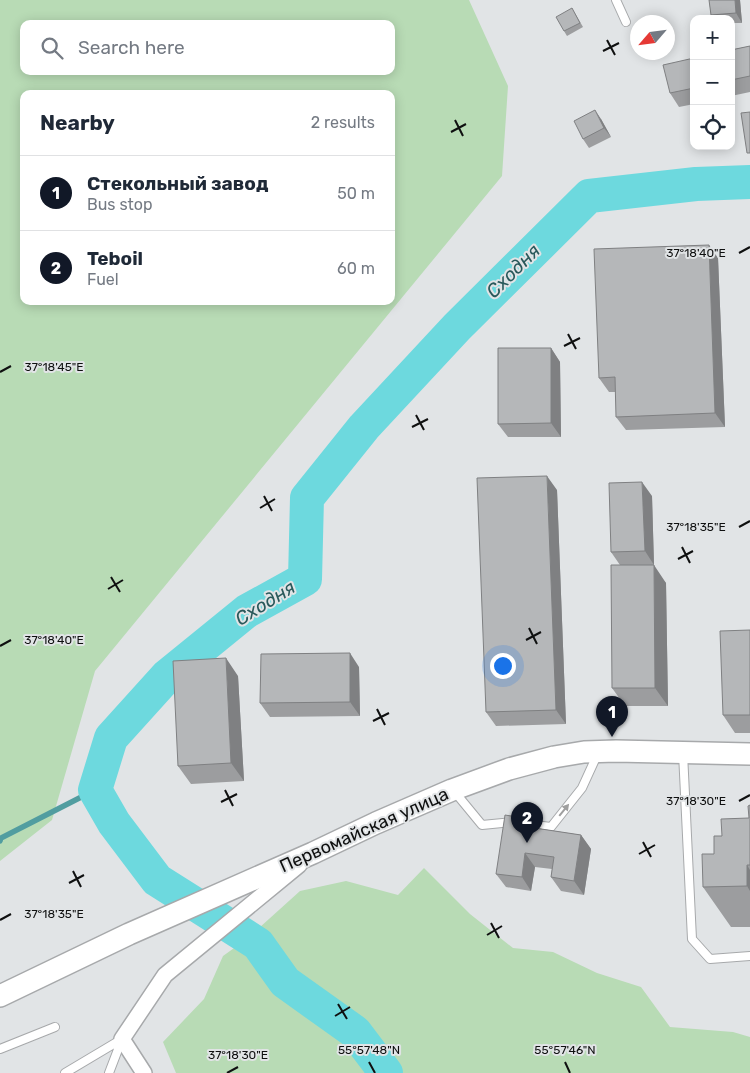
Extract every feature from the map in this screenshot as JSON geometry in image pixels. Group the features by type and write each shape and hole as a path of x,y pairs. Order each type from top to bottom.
{"main road":[{"name":"Первомайская улица","path":"0,996 129,934 313,853 376,823 509,768 554,756 584,752 750,754"}],"street":[{"path":"144,1073 122,1039 165,975 313,853"}],"lane":[{"path":"616,0 626,22"},
{"path":"452,790 482,825 513,822 551,827 582,788 598,752"},
{"path":"684,753 692,939 710,959 750,956"},
{"path":"0,1049 55,1027"},
{"path":"65,1073 122,1039"},
{"path":"109,1073 122,1039"}],"green space":[{"path":"0,0 469,0 508,86 502,176 95,671 52,820 0,861"},
{"path":"424,868 470,914 513,948 553,952 597,973 641,987 670,1027 733,1032 750,1037 750,1073 176,1073 163,1042 204,999 223,956 248,938 300,891 346,881 398,895"}],"building":[{"path":"709,0 735,0 736,13 711,15"},
{"path":"572,8 580,23 564,31 556,17"},
{"path":"750,46 750,76 735,79 735,49"},
{"path":"690,59 690,89 670,93 663,65"},
{"path":"595,110 604,128 583,139 574,121"},
{"path":"750,112 750,153 747,153 741,113"},
{"path":"709,245 715,413 616,417 615,377 599,378 594,249"},
{"path":"498,348 551,348 551,423 498,424"},
{"path":"547,476 556,710 486,712 477,478"},
{"path":"642,482 645,551 611,552 609,483"},
{"path":"611,565 654,565 655,688 612,688"},
{"path":"750,630 750,715 723,715 720,631"},
{"path":"350,653 350,702 260,703 261,654"},
{"path":"226,658 231,763 178,766 173,661"},
{"path":"750,805 750,865 747,865 747,886 703,887 702,854 714,854 714,836 722,836 721,819 749,818 748,806"},
{"path":"505,815 529,819 528,827 581,835 574,881 551,877 554,857 525,853 522,877 496,874"}],"waterway":[{"name":"Сходня","path":"386,1073 355,1032 285,982 258,944 157,880 114,823 95,790 111,738 167,676 247,611 305,579 307,498 364,427 457,327 589,196 696,184 750,182"},
{"path":"0,841 1,838 95,790"}],"place":[{"name":"Стекольный завод","path":"612,737"},
{"name":"Teboil","path":"527,843"}]}
